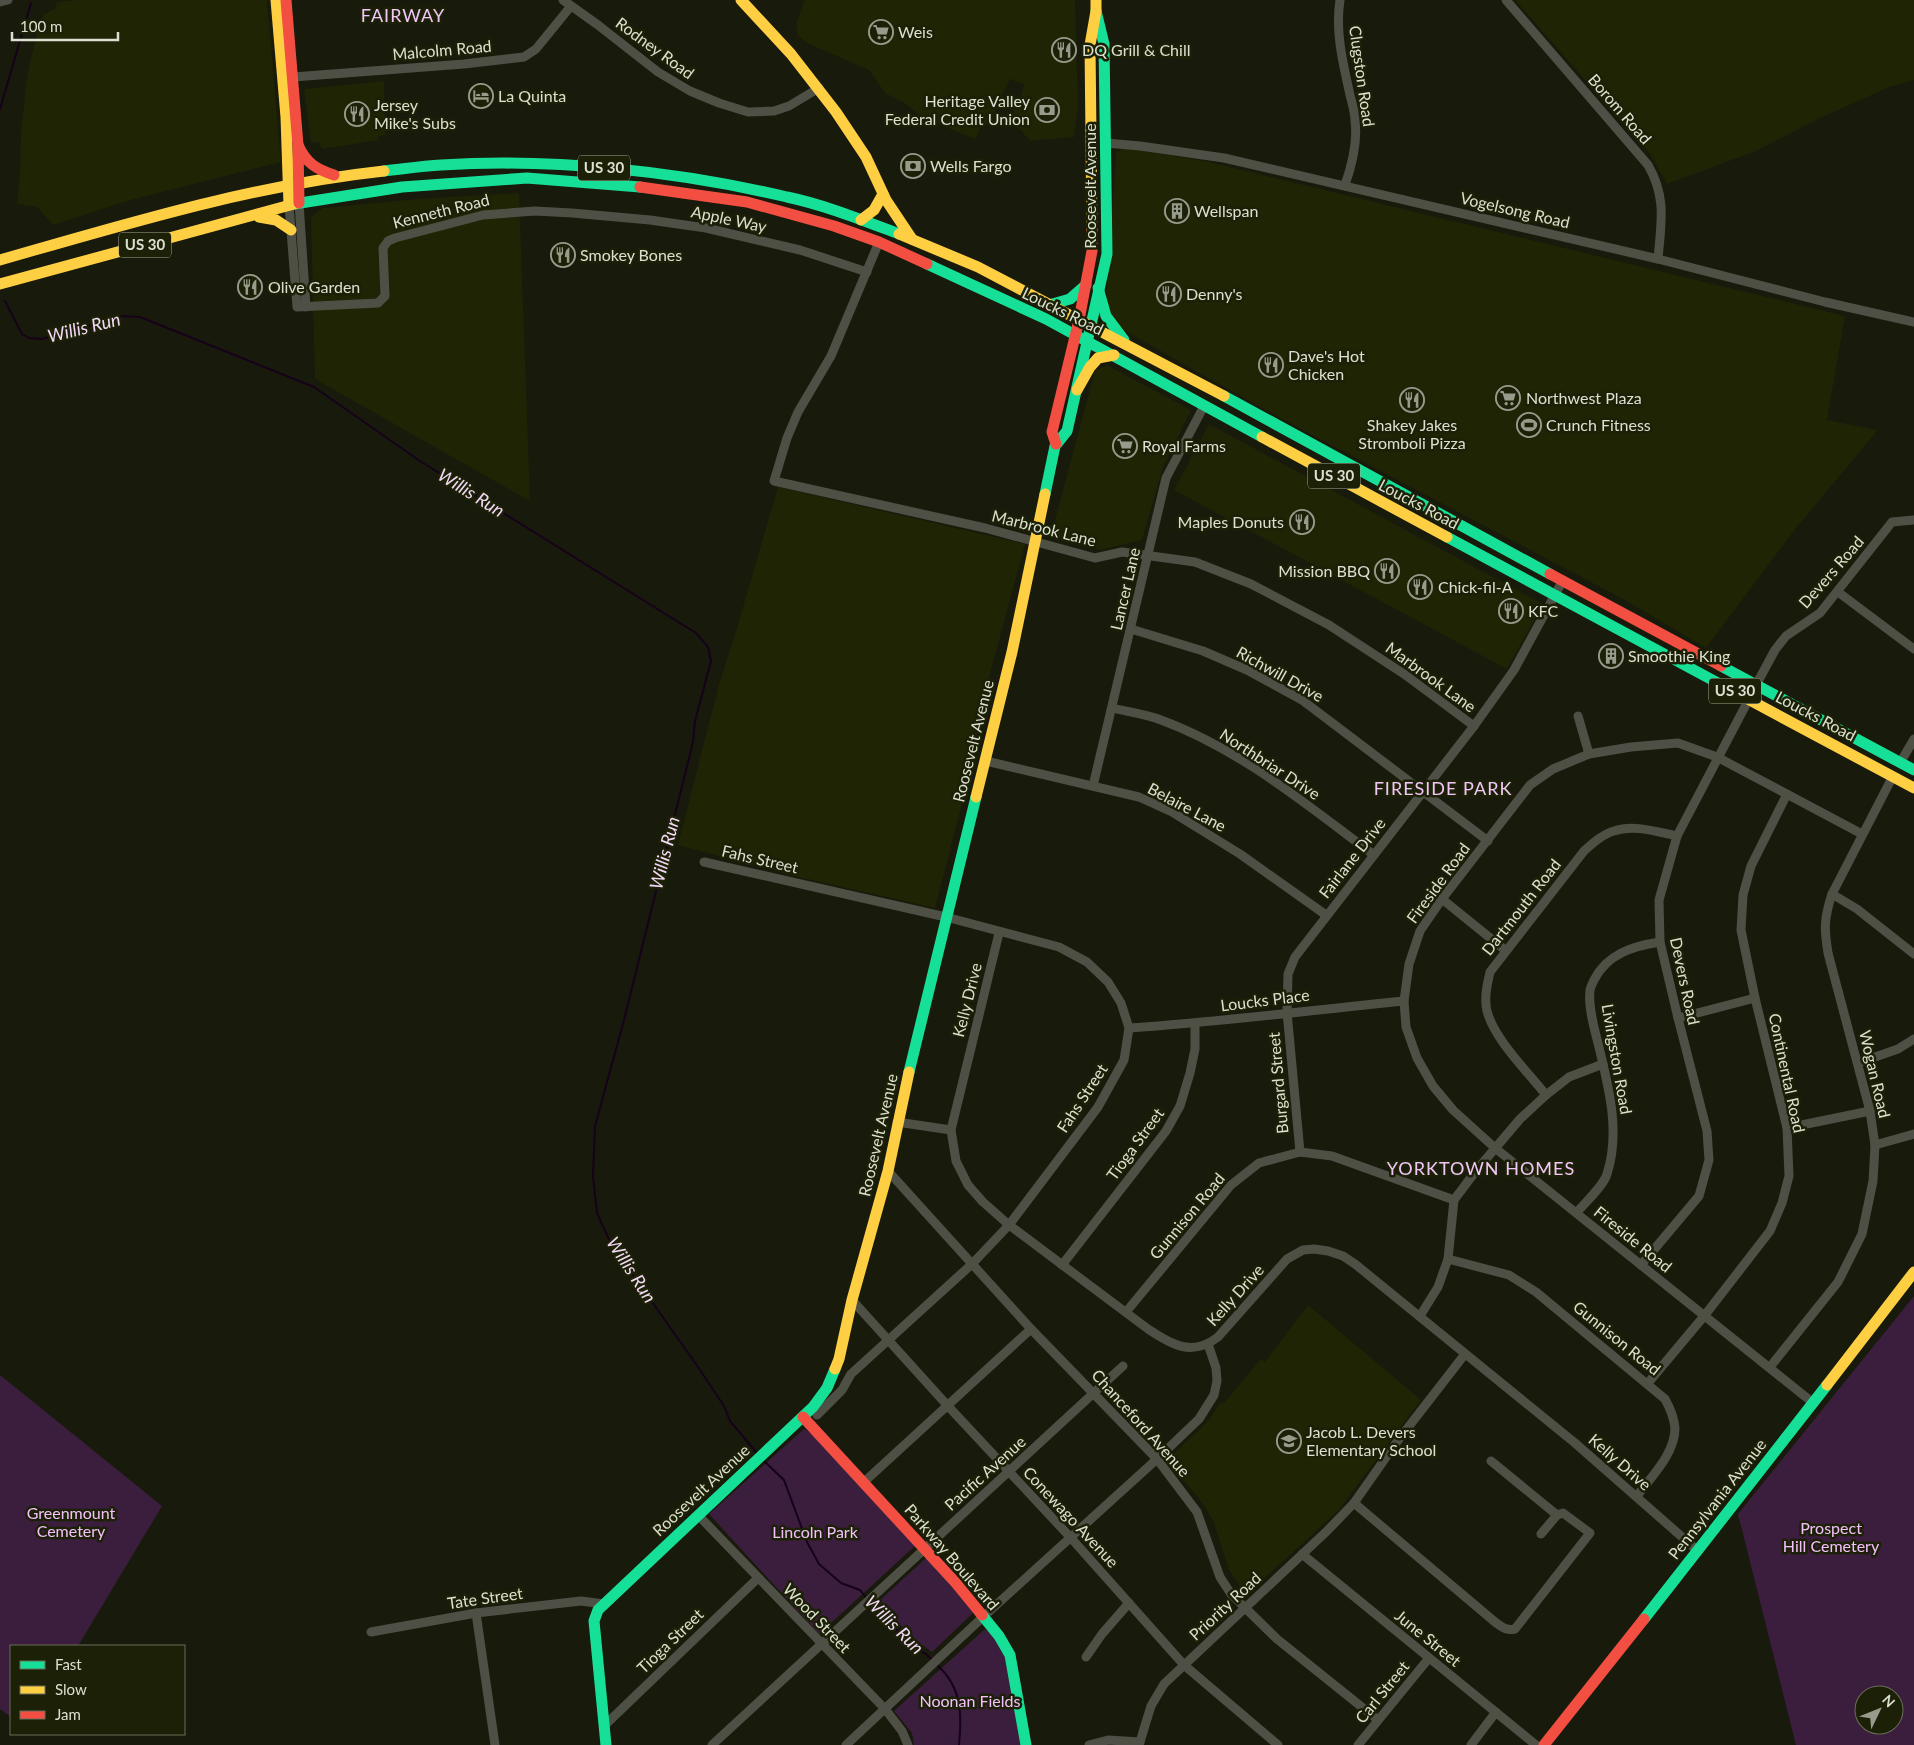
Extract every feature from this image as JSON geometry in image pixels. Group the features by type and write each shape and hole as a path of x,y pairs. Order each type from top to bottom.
{"main road":[{"path":"276,0 294,204"},
{"path":"286,0 298,144 293,184"},
{"path":"741,0 789,50 818,88 863,152 873,169 883,194 913,239"},
{"name":"Roosevelt Avenue","path":"1056,444 1052,432 1079,320 1093,238 1090,45 1096,5"},
{"name":"Roosevelt Avenue","path":"606,1745 594,1622 598,1610 803,1417 827,1388 839,1358 852,1300 888,1171 897,1122 1012,652 1056,444 1067,431 1107,254 1104,44 1096,5"},
{"path":"1091,58 1096,74 1098,133 1102,142 1106,143"},
{"path":"298,144 303,158 310,166 338,176"},
{"name":"US 30","path":"0,260 153,217 293,184 338,176 441,165 520,164 606,168 705,180 788,197 913,239"},
{"name":"US 30","path":"0,284 294,204 402,187 527,178 625,185 747,202 834,226 879,242"},
{"path":"861,220 874,210 883,194"},
{"path":"255,216 274,218 286,224 291,230"},
{"name":"Loucks Road","path":"913,239 978,267 1128,345 1914,770"},
{"name":"Loucks Road","path":"879,242 1076,334 1204,406 1914,788"},
{"path":"1049,305 1069,300 1086,285"},
{"path":"1098,288 1101,306 1111,325 1128,345"},
{"path":"1076,390 1098,358 1114,355"},
{"name":"Pennsylvania Avenue","path":"1544,1745 1914,1272"},
{"name":"Parkway Boulevard","path":"803,1417 925,1549 984,1616 999,1636 1010,1654 1026,1745"}],"street":[{"path":"0,2 8,0"},
{"name":"Rodney Road","path":"563,0 658,72 690,91 748,112 774,111 789,106 818,88"},
{"name":"Clugston Road","path":"1340,0 1338,13 1340,50 1356,121 1353,156 1346,185"},
{"name":"Borom Road","path":"1506,0 1648,165 1660,191 1662,211 1658,259"},
{"name":"Malcolm Road","path":"293,77 464,64 524,57 536,49 572,6"},
{"name":"Vogelsong Road","path":"1106,143 1212,156 1346,185 1914,322"},
{"path":"294,204 306,307 297,307 291,230 294,204"},
{"name":"Kenneth Road","path":"306,307 378,303 382,300 385,290 383,248 388,241 395,238 483,215 535,211 581,214"},
{"name":"Apple Way","path":"581,214 650,220 739,234 800,250 867,272"},
{"path":"867,272 879,242"},
{"name":"Marbrook Lane","path":"867,272 830,356 798,412 787,438 774,481 980,527 1095,558 1122,552 1195,562 1251,584 1329,625 1404,674 1474,726"},
{"name":"Lancer Lane","path":"1093,786 1166,478 1204,406"},
{"name":"Devers Road","path":"1756,685 1774,650 1786,636 1820,613 1892,522 1914,520"},
{"name":"Fairlane Drive","path":"1287,1012 1288,974 1295,957 1474,726 1514,670 1556,596 1563,580"},
{"path":"1838,592 1914,649"},
{"name":"Richwill Drive","path":"1131,629 1203,651 1247,670 1302,700 1488,840"},
{"name":"Devers Road","path":"1641,1265 1699,1196 1709,1160 1707,1131 1660,942 1659,900 1677,836 1749,699"},
{"name":"Northbriar Drive","path":"1112,708 1160,719 1206,740 1261,772 1374,855"},
{"path":"1578,716 1589,754"},
{"path":"1900,764 1914,739"},
{"name":"Fireside Road","path":"1812,1402 1495,1148 1454,1110 1433,1086 1417,1058 1406,1027 1404,1001 1409,964 1420,931 1442,899 1530,784 1553,769 1589,754 1631,747 1678,744 1717,757 1862,834"},
{"name":"Belaire Lane","path":"986,761 1139,797 1172,812 1240,854 1326,915"},
{"name":"Wogan Road","path":"1770,1368 1838,1282 1862,1234 1872,1181 1875,1145 1870,1111 1827,944 1825,914 1832,894 1893,776"},
{"name":"Continental Road","path":"1648,1383 1770,1231 1789,1176 1787,1128 1755,998 1741,930 1743,895 1751,866 1787,794"},
{"name":"Dartmouth Road","path":"1546,1095 1494,1030 1486,1010 1485,994 1490,972 1505,950 1584,851 1599,839 1614,830 1642,828 1677,836"},
{"name":"Fahs Street","path":"704,862 946,917 1059,948 1088,962 1108,982 1121,1004 1129,1028 1124,1060 1098,1107 1009,1225 972,1264 851,1374 842,1390 817,1414"},
{"path":"1832,894 1857,909 1914,954"},
{"path":"1442,899 1505,950"},
{"name":"Kelly Drive","path":"999,933 951,1130 956,1161 968,1185 1009,1225 1162,1338 1182,1348 1208,1344 1218,1337 1287,1259 1303,1250 1328,1250 1343,1256 1420,1316 1575,1443 1698,1550"},
{"name":"Livingston Road","path":"1577,1212 1607,1176 1612,1154 1613,1131 1610,1089 1593,1024 1590,990 1599,970 1618,954 1639,945 1660,942"},
{"path":"1678,1018 1755,998"},
{"name":"Loucks Place","path":"1129,1028 1195,1024 1287,1012 1404,1001"},
{"name":"Burgard Street","path":"1287,1012 1300,1152"},
{"name":"Tioga Street","path":"1062,1265 1166,1131 1180,1106 1195,1049 1195,1024"},
{"path":"1858,1063 1898,1049 1914,1039"},
{"path":"1420,1316 1438,1287 1448,1259 1454,1200 1520,1119 1546,1095 1569,1078 1603,1064"},
{"path":"1787,1128 1870,1111"},
{"path":"897,1122 951,1130"},
{"path":"1875,1145 1914,1134"},
{"name":"Gunnison Road","path":"1126,1312 1231,1185 1260,1163 1300,1152 1332,1156 1454,1200"},
{"name":"Chanceford Avenue","path":"888,1171 1031,1329 1158,1459 1197,1512 1220,1577 1231,1594 1277,1639 1378,1720"},
{"name":"Gunnison Road","path":"1448,1259 1509,1274 1536,1292 1665,1399 1672,1414 1675,1429 1671,1447 1637,1496"},
{"name":"Conewago Avenue","path":"852,1300 1008,1471 1072,1538 1184,1665 1278,1745"},
{"path":"864,1482 1031,1329"},
{"path":"846,1745 984,1616 1158,1459 1199,1419 1214,1395 1217,1380 1216,1368 1208,1344"},
{"name":"Priority Road","path":"1139,1743 1151,1706 1164,1684 1354,1503 1396,1443 1465,1354"},
{"name":"Pacific Avenue","path":"712,1745 1123,1366"},
{"path":"1491,1461 1557,1515"},
{"path":"1354,1503 1505,1629 1515,1629 1590,1533 1563,1512 1557,1515 1541,1534"},
{"name":"Wood Street","path":"698,1515 885,1709 902,1731 908,1745"},
{"name":"June Street","path":"1302,1554 1536,1745"},
{"name":"Tioga Street","path":"604,1726 758,1578"},
{"name":"Tate Street","path":"371,1632 476,1613 581,1601 604,1604"},
{"path":"1086,1657 1102,1634 1129,1603"},
{"path":"476,1613 495,1745"},
{"name":"Carl Street","path":"1358,1745 1429,1658"},
{"path":"1470,1745 1496,1712"},
{"path":"1089,1745 1108,1740 1139,1743"}],"shaded area":[{"path":"77,0 267,0 281,162 127,201 53,225 37,207 17,204 21,133 27,76 40,20 45,14 55,9 57,2"},
{"path":"805,0 1075,0 1078,106 1074,137 1030,141 1020,129 1014,127 1014,101 1020,100 1024,84 1010,79 988,125 983,123 975,139 919,116 906,104 885,93 869,70 807,43 798,36 796,23"},
{"path":"1515,0 1914,0 1914,80 1889,87 1816,120 1756,151 1667,184 1650,154"},
{"path":"384,81 385,135 378,136 379,140 322,149 319,142 311,143 304,89"},
{"path":"1124,148 1209,162 1845,316 1827,420 1878,430 1796,528 1706,648 1623,599 1265,410 1120,328 1106,303 1116,152"},
{"path":"519,193 530,501 315,379 311,217 323,208 417,199"},
{"path":"1107,365 1191,410 1163,467 1142,540 1100,550 1051,535 1095,371"},
{"path":"1209,424 1543,604 1507,669 1174,490"},
{"path":"778,487 1025,544 990,674 960,812 935,908 790,875 678,845 718,688"},
{"name":"Jacob L. Devers Elementary School","path":"1308,1305 1421,1400 1338,1511 1246,1595 1229,1570 1214,1523 1204,1505 1167,1460 1207,1422 1220,1402 1223,1404 1261,1359 1265,1362"}],"green space":[{"name":"Prospect Hill Cemetery","path":"1914,1296 1914,1745 1796,1745 1738,1514"},
{"name":"Greenmount Cemetery","path":"0,1375 162,1506 79,1645 10,1645 10,1716 0,1709"},
{"name":"Lincoln Park","path":"804,1429 814,1435 916,1545 819,1634 709,1514"},
{"path":"926,1558 930,1560 973,1613 932,1652 915,1640 878,1602"},
{"name":"Noonan Fields","path":"985,1629 991,1633 1007,1660 1021,1745 914,1745 912,1733 894,1711"}],"waterway":[{"path":"0,109 31,3"},
{"name":"Willis Run","path":"5,301 22,334 29,338 42,339 122,316 140,317 314,387 420,461 696,633 708,647 711,661 695,721 693,742 624,1020 595,1126 593,1176 597,1213 611,1244 696,1364 724,1406 730,1421 757,1453"},
{"name":"Willis Run","path":"763,1460 784,1480 807,1542 819,1564 841,1583 860,1590 867,1599"},
{"name":"Willis Run","path":"870,1602 915,1649 926,1654 932,1660"},
{"name":"Willis Run","path":"937,1665 951,1682 959,1702 959,1745"}],"traffic: fast":[{"path":"1045,494 1055,446 1067,431 1107,254 1104,44 1096,11"},
{"path":"384,171 441,165 527,163 571,165 659,174 702,180 801,200 899,234"},
{"path":"294,204 402,187 527,178 640,187"},
{"path":"927,264 1046,319 1262,437"},
{"path":"1049,305 1070,299 1086,285"},
{"path":"1098,288 1106,316 1124,340"},
{"path":"1224,396 1550,574"},
{"path":"1447,537 1731,690"},
{"path":"1721,666 1914,770"},
{"path":"909,1072 976,797"},
{"path":"606,1745 594,1621 598,1610 813,1407 827,1388 835,1369"},
{"path":"1644,1619 1827,1385"},
{"path":"982,1615 999,1636 1010,1655 1026,1745"}],"traffic: slow":[{"path":"276,0 286,117 289,205"},
{"path":"741,0 791,54 836,112 866,157 886,200 912,239"},
{"path":"1092,229 1090,45 1096,0"},
{"path":"0,260 190,207 286,186 384,171"},
{"path":"861,220 874,210 883,194"},
{"path":"0,284 294,204"},
{"path":"259,217 276,220 291,230"},
{"path":"899,234 978,267 1224,396"},
{"path":"1077,390 1090,367 1098,358 1114,355"},
{"path":"1262,437 1447,537"},
{"path":"976,797 1012,652 1045,494"},
{"path":"1731,690 1914,788"},
{"path":"835,1369 888,1171 909,1072"},
{"path":"1827,1385 1914,1272"}],"traffic: jam":[{"path":"286,0 298,145 299,203"},
{"path":"298,145 308,161 334,175"},
{"path":"640,187 747,202 834,226 879,242 927,264"},
{"path":"1056,444 1052,432 1079,320 1092,251 1092,229"},
{"path":"1550,574 1721,666"},
{"path":"803,1417 955,1582 982,1615"},
{"path":"1544,1745 1644,1619"}],"place":[{"name":"Weis","path":"881,32"},
{"name":"DQ Grill & Chill","path":"1064,50"},
{"name":"La Quinta","path":"481,96"},
{"name":"Heritage Valley Federal Credit Union","path":"1047,110"},
{"name":"Jersey Mike's Subs","path":"357,114"},
{"name":"Wells Fargo","path":"913,166"},
{"name":"Wellspan","path":"1177,211"},
{"name":"Smokey Bones","path":"563,255"},
{"name":"Olive Garden","path":"250,287"},
{"name":"Denny's","path":"1169,294"},
{"name":"Dave's Hot Chicken","path":"1271,365"},
{"name":"Northwest Plaza","path":"1508,398"},
{"name":"Shakey Jakes Stromboli Pizza","path":"1412,400"},
{"name":"Crunch Fitness","path":"1529,425"},
{"name":"Royal Farms","path":"1125,446"},
{"name":"Maples Donuts","path":"1302,522"},
{"name":"Mission BBQ","path":"1387,571"},
{"name":"Chick-fil-A","path":"1420,587"},
{"name":"KFC","path":"1511,611"},
{"name":"Smoothie King","path":"1611,656"},
{"name":"Jacob L. Devers Elementary School","path":"1289,1441"}],"district":[{"name":"FAIRWAY","path":"403,16"},
{"name":"FIRESIDE PARK","path":"1443,789"},
{"name":"YORKTOWN HOMES","path":"1481,1169"}]}
